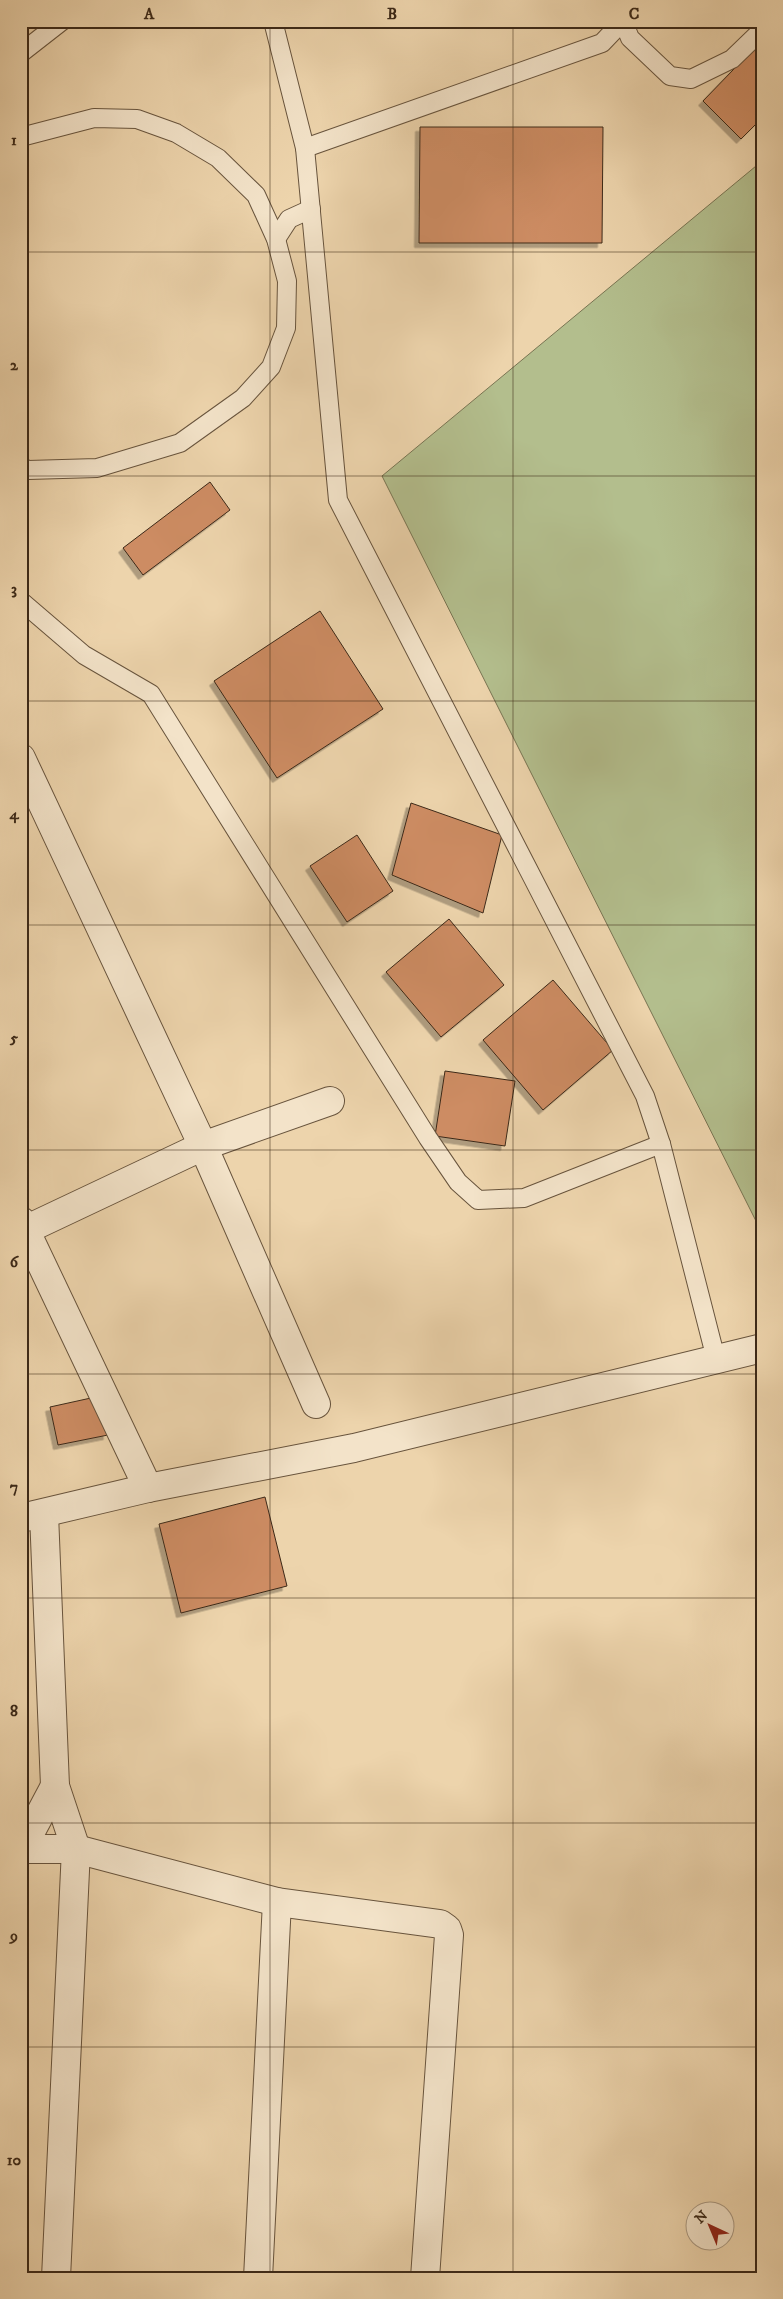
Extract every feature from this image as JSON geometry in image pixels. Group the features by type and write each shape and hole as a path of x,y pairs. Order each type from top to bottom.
{"street":[{"path":"21,758 203,1146 316,1404"},
{"path":"148,1488 23,1228 203,1146 330,1100"},
{"path":"56,2278 76,1849 55,1786 32,1516 148,1488 354,1448 762,1348"},
{"path":"55,1786 21,1849 76,1849 277,1902 440,1924 447,1929 425,2278"},
{"path":"258,2278 277,1902"}],"lane":[{"path":"21,53 62,21"},
{"path":"273,21 305,148 338,500 645,1096 661,1144 716,1359"},
{"path":"305,148 602,43 623,21 630,38 670,76 691,79 732,59 762,30"},
{"path":"21,137 94,118 137,119 176,133 218,158 256,195 276,239 287,281 286,328 271,367 243,398 180,443 97,468 28,470 21,468"},
{"path":"276,239 289,219 311,209"},
{"path":"21,601 84,655 151,694 458,1182 478,1200 524,1198 661,1144"}],"green space":[{"path":"756,166 762,172 762,1233 382,476"}],"building":[{"path":"762,40 762,118 741,139 703,101"},
{"path":"420,127 603,127 602,243 419,243"},
{"path":"210,482 230,510 143,575 123,548"},
{"path":"320,611 383,709 277,778 214,681"},
{"path":"411,803 502,835 483,913 392,875"},
{"path":"357,835 393,891 347,922 310,866"},
{"path":"449,919 504,985 441,1037 386,972"},
{"path":"553,980 613,1050 543,1110 483,1040"},
{"path":"445,1071 515,1081 505,1146 435,1136"},
{"path":"100,1396 108,1435 58,1445 50,1407"},
{"path":"265,1497 287,1586 181,1613 159,1524"}]}
